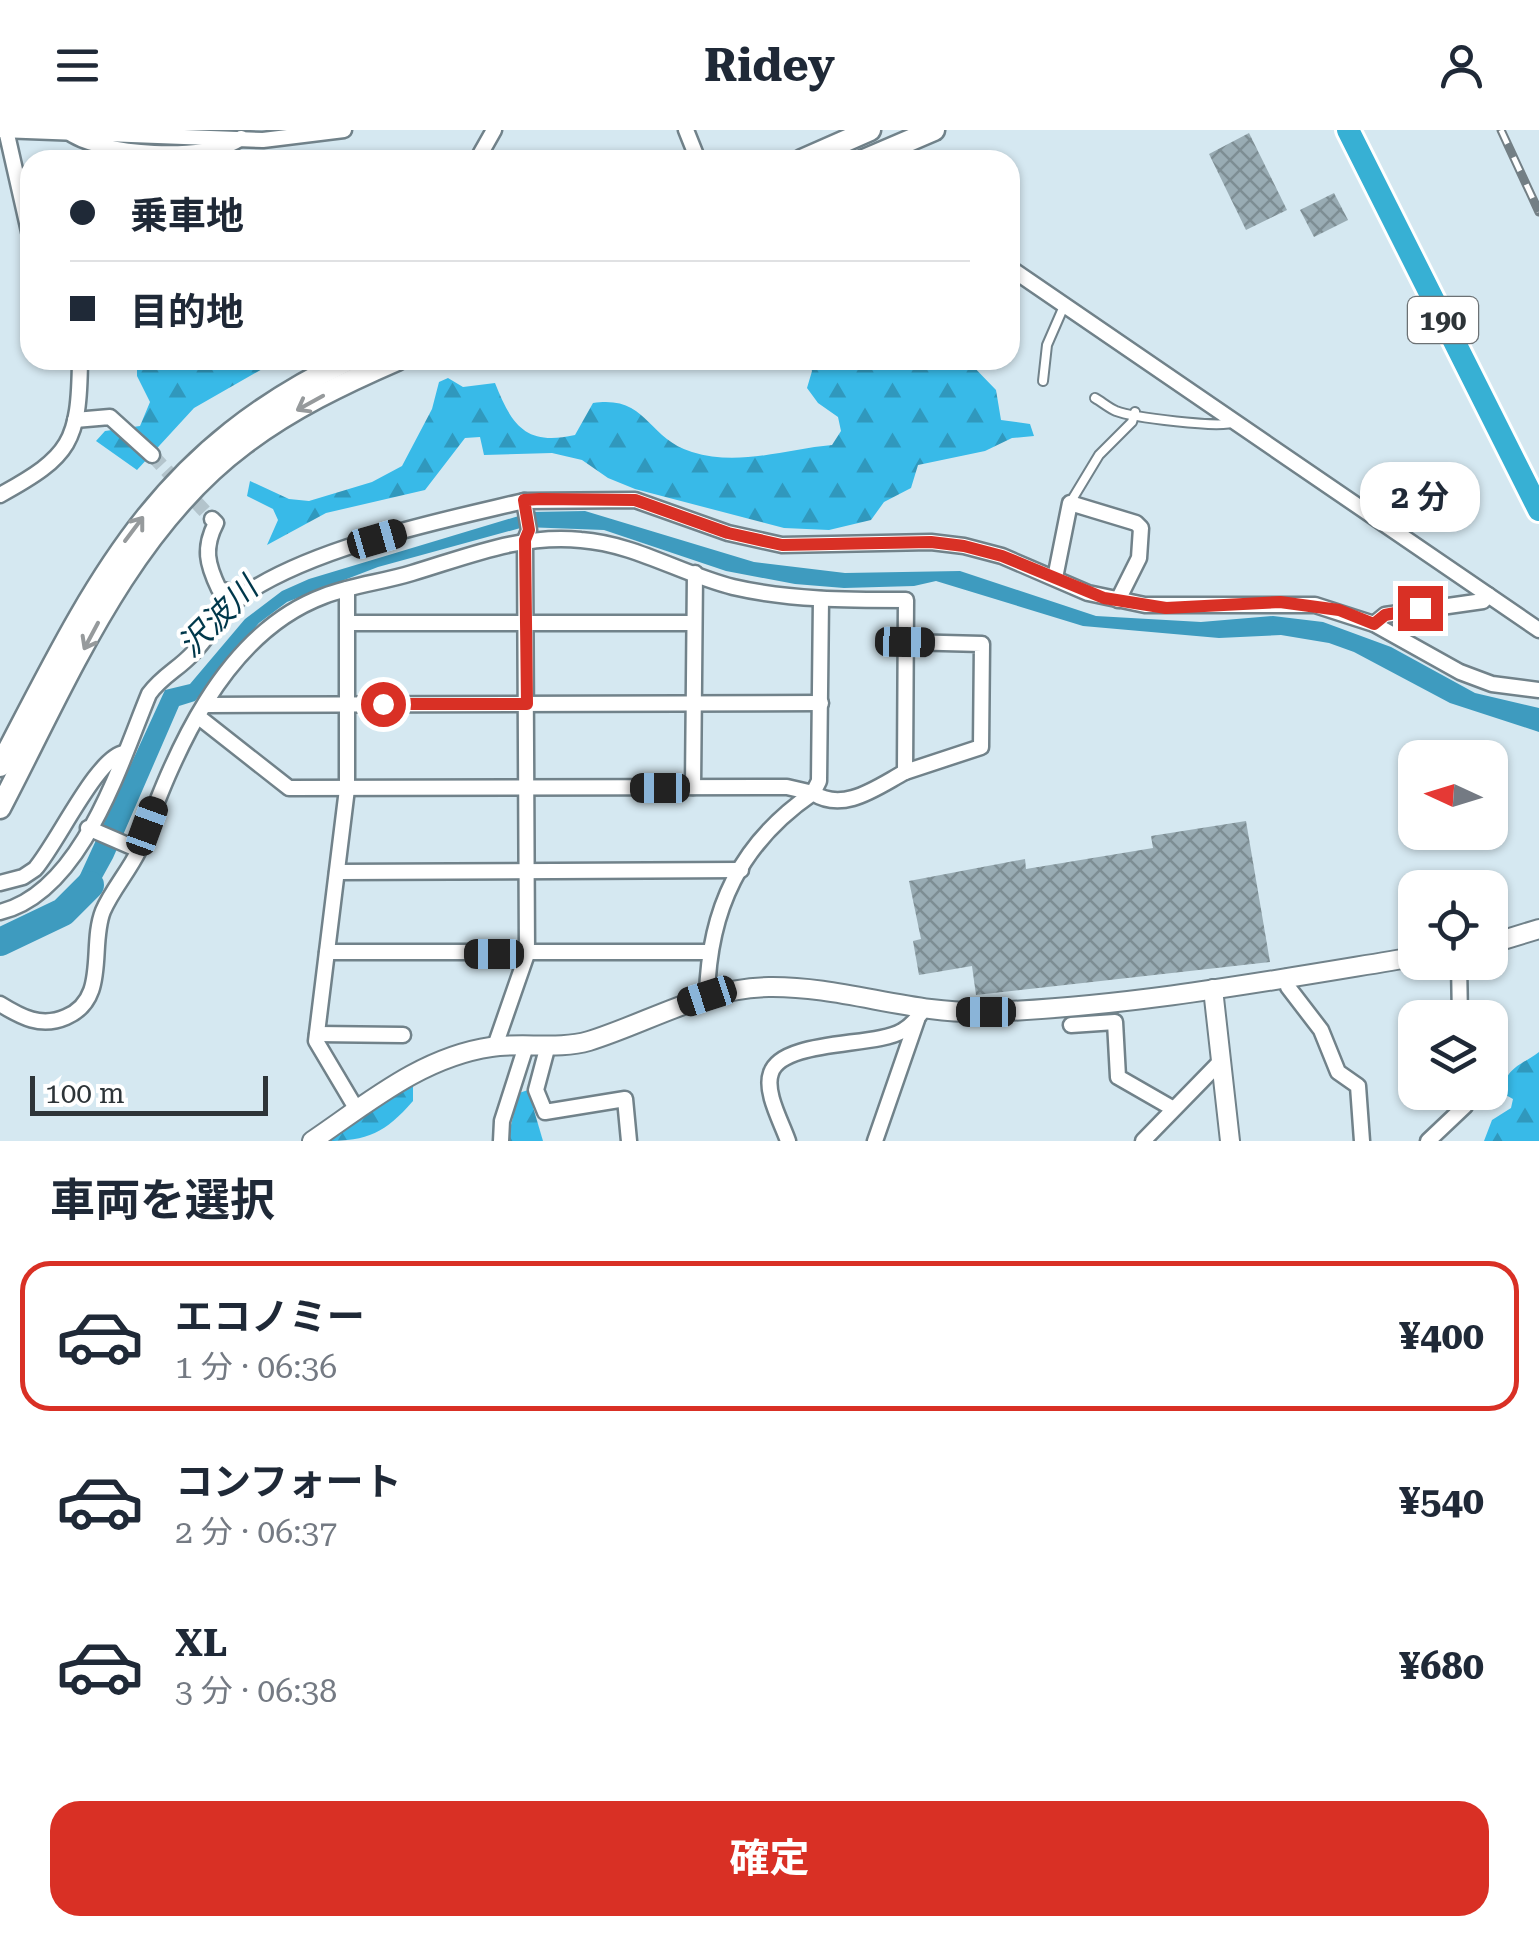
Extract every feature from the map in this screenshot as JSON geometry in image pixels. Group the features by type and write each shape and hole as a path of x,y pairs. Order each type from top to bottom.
{"highway":[{"name":"190","path":"1348,130 1539,510"}],"main road":[{"path":"825,150 870,130"},
{"path":"887,150 934,130"},
{"path":"0,766 6,744 100,580 161,495 240,422 331,370"},
{"path":"0,808 100,620 167,518 244,444 374,370"}],"street":[{"path":"20,197 3,130 293,139 344,130"},
{"path":"66,131 110,150"},
{"path":"221,150 241,138"},
{"path":"1020,275 1539,630"},
{"path":"0,496 62,455 76,420 79,370"},
{"path":"76,420 110,416 152,455"},
{"path":"0,912 49,887 70,864 91,829 150,694 163,674 185,662 243,595 279,576 377,539 525,503 635,500 728,533 782,545 931,542 964,546 1088,593 1166,608 1280,602 1339,610 1374,624 1460,672 1492,684 1539,690"},
{"path":"496,1046 527,954 525,503"},
{"path":"1055,578 1070,504 1142,528 1139,558 1118,600"},
{"path":"212,519 216,523 206,542 208,566 219,588 243,595"},
{"path":"0,1004 39,1022 57,1021 84,1006 91,992 102,912 136,848 182,738 241,651 271,625 310,602 527,535 618,545 728,586 821,599 906,600 905,772"},
{"path":"693,787 691,623 695,573"},
{"path":"347,588 346,789 316,1040 357,1110"},
{"path":"1374,624 1385,615 1482,601 1488,595"},
{"path":"707,996 709,952 725,890 785,812 813,794 820,781 821,599"},
{"path":"349,623 691,623"},
{"path":"203,712 288,788 787,787 824,800 849,801 905,772 982,747 982,644 905,642"},
{"path":"203,712 347,704 821,704"},
{"path":"0,884 24,878 34,869 100,771 114,755 124,753"},
{"path":"91,829 136,848"},
{"path":"337,872 740,870"},
{"path":"1508,938 1539,929"},
{"path":"327,952 709,952"},
{"path":"312,1141 440,1060 496,1046 595,1039 707,996 797,988 921,1014 986,1012 1214,989 1398,960"},
{"path":"1286,977 1288,987 1320,1030 1338,1072 1358,1086 1362,1141"},
{"path":"1214,989 1230,1141"},
{"path":"788,1141 770,1087 771,1072 780,1061 825,1046 899,1034 921,1014"},
{"path":"875,1141 921,1014"},
{"path":"1071,1025 1115,1022 1118,1077 1172,1108"},
{"path":"316,1034 402,1036"},
{"path":"548,1045 536,1090 545,1112 624,1100 629,1141"},
{"path":"501,1141 502,1121 526,1046"},
{"path":"1144,1141 1221,1061"},
{"path":"1428,1141 1460,1110"}],"lane":[{"path":"1043,382 1047,345 1064,306"},
{"path":"1095,398 1117,411 1196,424 1227,426 1234,422"},
{"path":"1070,504 1099,455 1134,412"}],"green space":[{"path":"137,370 260,370 194,408 137,470 96,441 105,431 140,426 150,402"},
{"path":"977,370 996,390 1001,420 1030,424 1034,436 1012,438 985,451 918,465 911,488 884,502 871,520 829,530 784,528 635,489 608,478 582,460 552,453 484,455 480,437 465,438 425,490 326,513 267,545 278,520 273,509 247,496 250,481 289,499 309,501 372,482 402,466 432,409 439,382 448,378 463,387 495,383 515,421 544,438 575,435 593,403 611,402 636,411 677,446 710,456 745,457 832,445 841,431 838,417 818,403 807,388 812,371"},
{"path":"1539,1052 1539,1141 1484,1141 1492,1120 1511,1108 1508,1076"},
{"path":"413,1084 413,1101 384,1128 365,1137 326,1141 371,1107"},
{"path":"528,1090 543,1141 507,1141 519,1093"}],"shaded area":[{"path":"585,511 754,562 845,573 960,571 1096,616 1201,622 1273,616 1323,622 1391,647 1475,693 1539,708 1539,732 1450,703 1354,652 1329,643 1281,635 1219,638 1083,626 936,581 914,586 844,588 795,584 726,571 604,530 524,527 378,567 287,602 259,623 195,701 179,706 97,887 63,912 165,690 190,684 245,619 282,591 309,579 532,512"}],"building":[{"path":"1249,133 1287,210 1246,230 1209,154"},
{"path":"1334,193 1348,220 1314,237 1300,210"},
{"path":"1246,821 1270,962 976,995 972,966 919,975 913,941 921,939 909,881 1025,859 1026,869 1153,848 1151,836"}],"waterway":[{"name":"沢波川","path":"0,942 63,912 90,885"}],"tunnel":[{"path":"152,455 212,519"}],"railway":[{"path":"1501,130 1539,212"}],"route":[{"path":"383,704 527,704 525,540 529,530 524,500 635,500 728,533 782,545 931,542 964,546 1002,556 1104,598 1166,608 1280,602 1339,610 1374,624 1385,615 1420,608"}]}
